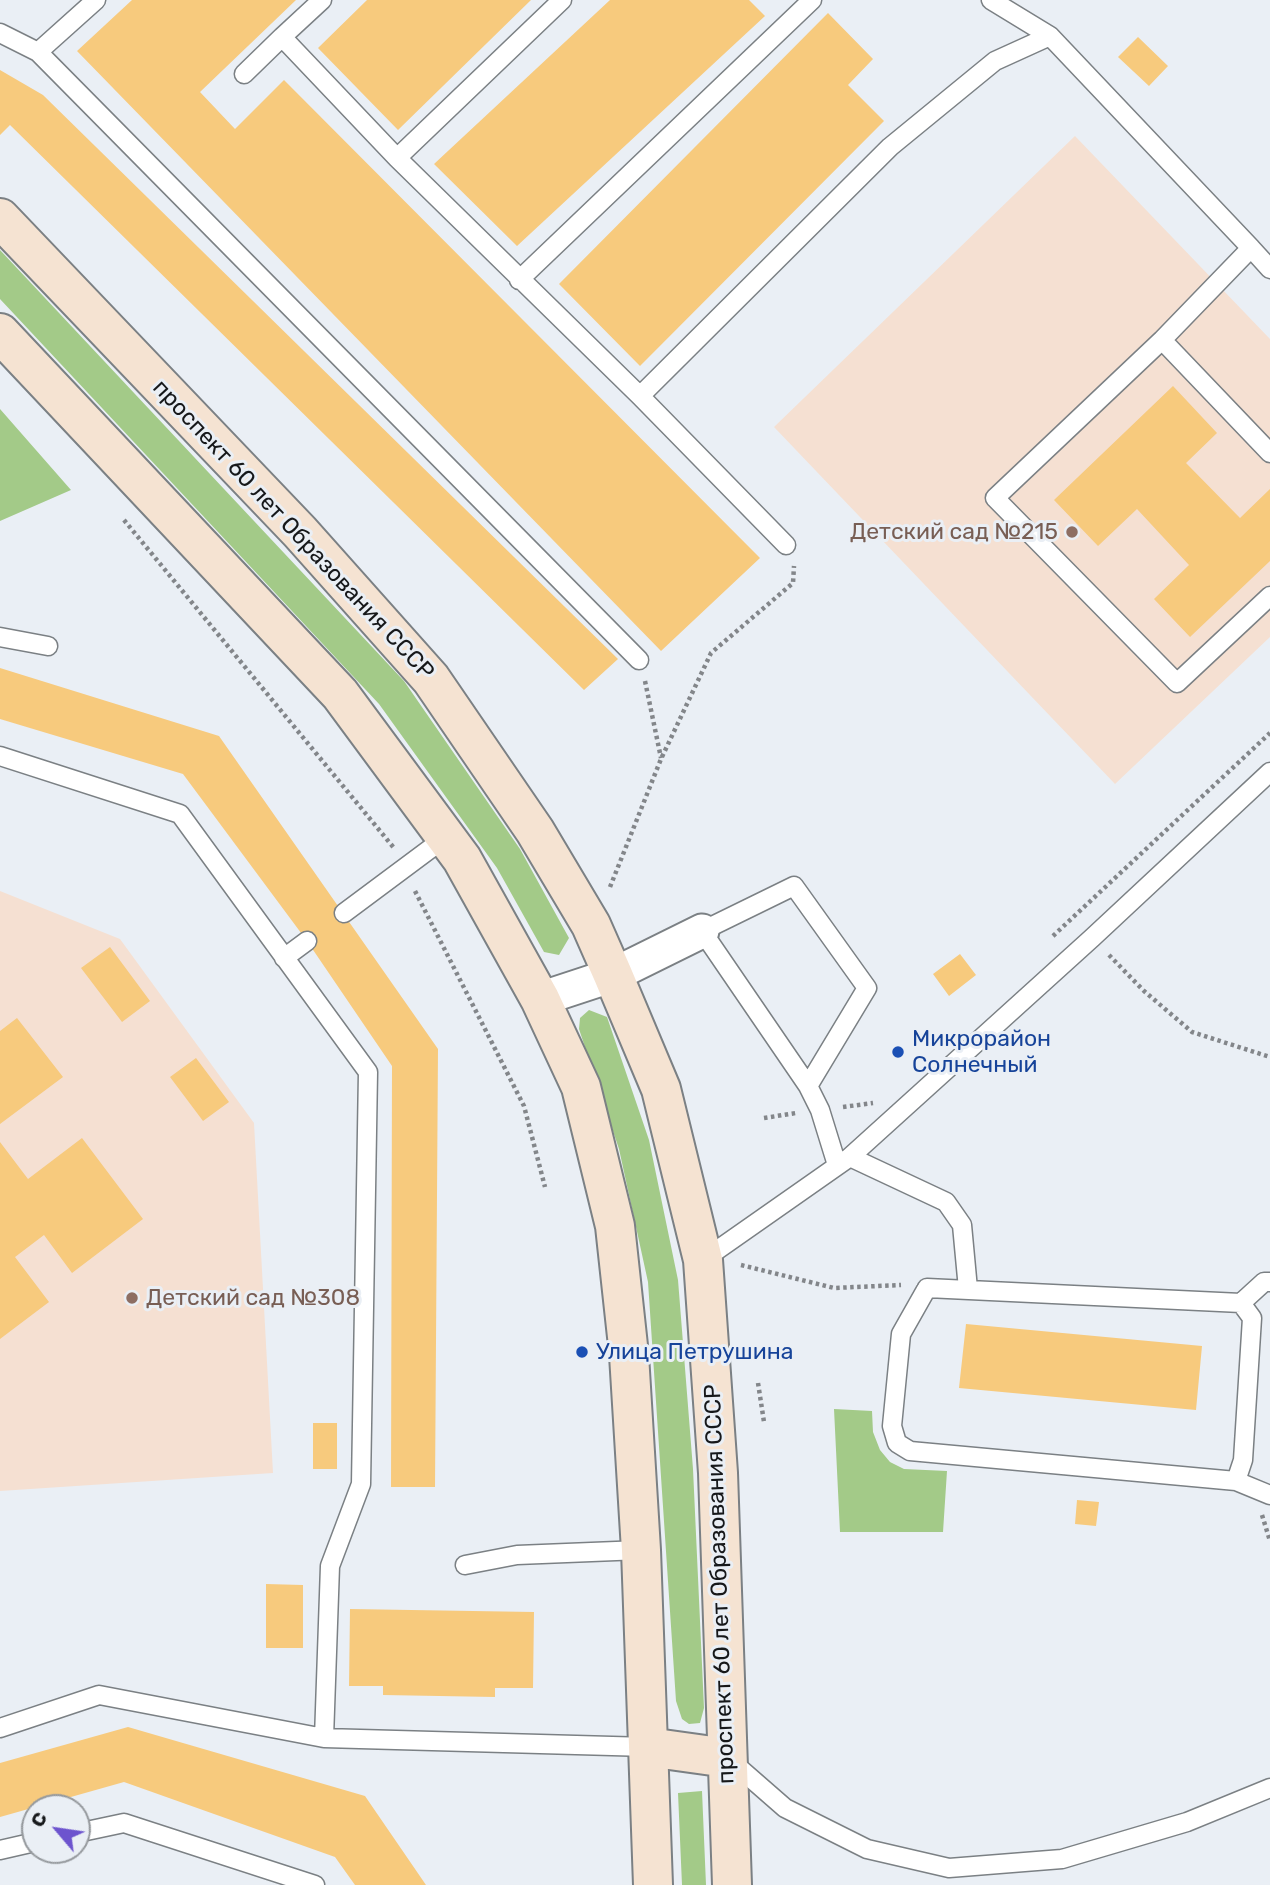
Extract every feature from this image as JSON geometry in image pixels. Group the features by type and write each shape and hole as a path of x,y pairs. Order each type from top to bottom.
{"main road":[{"name":"проспект 60 лет Образования СССР","path":"0,218 300,532 431,679 535,831 591,925 613,975 661,1089 703,1260 718,1473 732,1885"},
{"path":"0,333 340,694 462,859 540,999 581,1087 615,1226 629,1355 641,1550 653,1885"},
{"path":"648,1747 727,1758"}],"street":[{"path":"540,999 613,975 702,931"}],"lane":[{"path":"38,52 96,0"},
{"path":"244,74 321,0"},
{"path":"397,158 562,0"},
{"path":"519,280 812,0"},
{"path":"991,0 1051,36 1270,269"},
{"path":"0,33 38,52 639,660"},
{"path":"640,396 890,147 995,61 1051,36"},
{"path":"282,37 397,158 640,396 786,545"},
{"path":"1251,248 1162,340 995,498 1177,683 1270,596"},
{"path":"1162,340 1270,453"},
{"path":"0,637 48,646"},
{"path":"0,757 180,814 368,1072 361,1484 330,1566 324,1738"},
{"path":"703,1260 843,1161 1093,938 1270,772"},
{"path":"344,913 446,837"},
{"path":"808,1086 867,988 794,886 702,931 808,1086 843,1161 946,1202 962,1225 968,1289"},
{"path":"284,958 307,941"},
{"path":"1270,1282 1264,1282 1241,1303 927,1288 901,1334 892,1426 897,1443 910,1451 1236,1481 1270,1495"},
{"path":"1236,1481 1243,1460 1252,1318 1241,1303"},
{"path":"465,1565 517,1555 641,1550"},
{"path":"0,1728 99,1695 324,1738 648,1747"},
{"path":"727,1758 785,1808 867,1849 949,1868 1062,1859 1187,1822 1270,1788"},
{"path":"91,1830 124,1823 315,1885"},
{"path":"0,1850 21,1845"}],"path":[{"path":"117,512 391,842 524,1106 545,1187"},
{"path":"591,925 623,860 661,759 711,653 793,583 794,564 786,545"},
{"path":"639,660 661,759"},
{"path":"1047,942 1270,733"},
{"path":"1093,938 1144,991 1192,1032 1270,1057"},
{"path":"764,1118 875,1103"},
{"path":"741,1265 834,1288 915,1284"},
{"path":"758,1383 764,1422"}],"shaded area":[{"name":"Детский сад №215","path":"1075,136 1270,339 1270,637 1115,784 774,427"},
{"name":"Детский сад №308","path":"0,891 120,939 254,1123 273,1473 0,1491"}],"green space":[{"path":"0,250 404,681 520,849 569,938 559,955 544,952 497,868 379,704 0,299"},
{"path":"0,409 71,490 0,521"},
{"path":"589,1010 607,1017 649,1140 678,1280 693,1469 704,1708 700,1723 689,1724 682,1719 676,1701 648,1282 619,1149 579,1029 580,1018"},
{"path":"834,1409 872,1411 873,1432 880,1450 890,1462 904,1469 947,1471 943,1532 840,1532"},
{"path":"702,1791 706,1885 682,1885 678,1793"}],"building":[{"path":"132,0 296,0 200,92 235,129 284,80 760,558 661,651 77,51"},
{"path":"367,0 531,0 398,130 318,48"},
{"path":"610,0 749,0 765,16 517,246 434,164"},
{"path":"828,13 873,59 848,85 884,121 640,366 559,284"},
{"path":"1138,37 1168,66 1149,86 1118,57"},
{"path":"0,70 43,95 618,659 584,690 10,125 0,135"},
{"path":"1173,386 1217,433 1186,463 1240,518 1270,489 1270,561 1190,637 1154,599 1189,565 1137,509 1098,546 1054,500"},
{"path":"0,668 219,736 438,1049 435,1487 391,1487 392,1066 307,941 183,774 0,719"},
{"path":"110,947 150,1001 122,1022 81,968"},
{"path":"960,954 976,975 949,996 933,974"},
{"path":"17,1018 63,1077 0,1124 0,1031"},
{"path":"196,1058 229,1102 203,1121 170,1077"},
{"path":"82,1138 143,1219 72,1273 44,1235 15,1257 49,1302 0,1339 0,1142 28,1179"},
{"path":"966,1324 1202,1346 1196,1410 959,1388"},
{"path":"313,1423 337,1423 337,1469 313,1469"},
{"path":"1077,1500 1099,1502 1096,1526 1075,1524"},
{"path":"266,1584 303,1585 303,1648 266,1648"},
{"path":"350,1609 534,1612 533,1688 495,1688 495,1697 383,1695 383,1686 349,1686"},
{"path":"128,1727 365,1796 426,1885 355,1885 335,1857 124,1782 81,1794 21,1794 21,1811 0,1817 0,1763"}],"place":[{"name":"Детский сад №215","path":"1072,532"},
{"name":"Микрорайон Солнечный","path":"898,1052"},
{"name":"Детский сад №308","path":"132,1298"},
{"name":"Улица Петрушина","path":"582,1352"}]}
